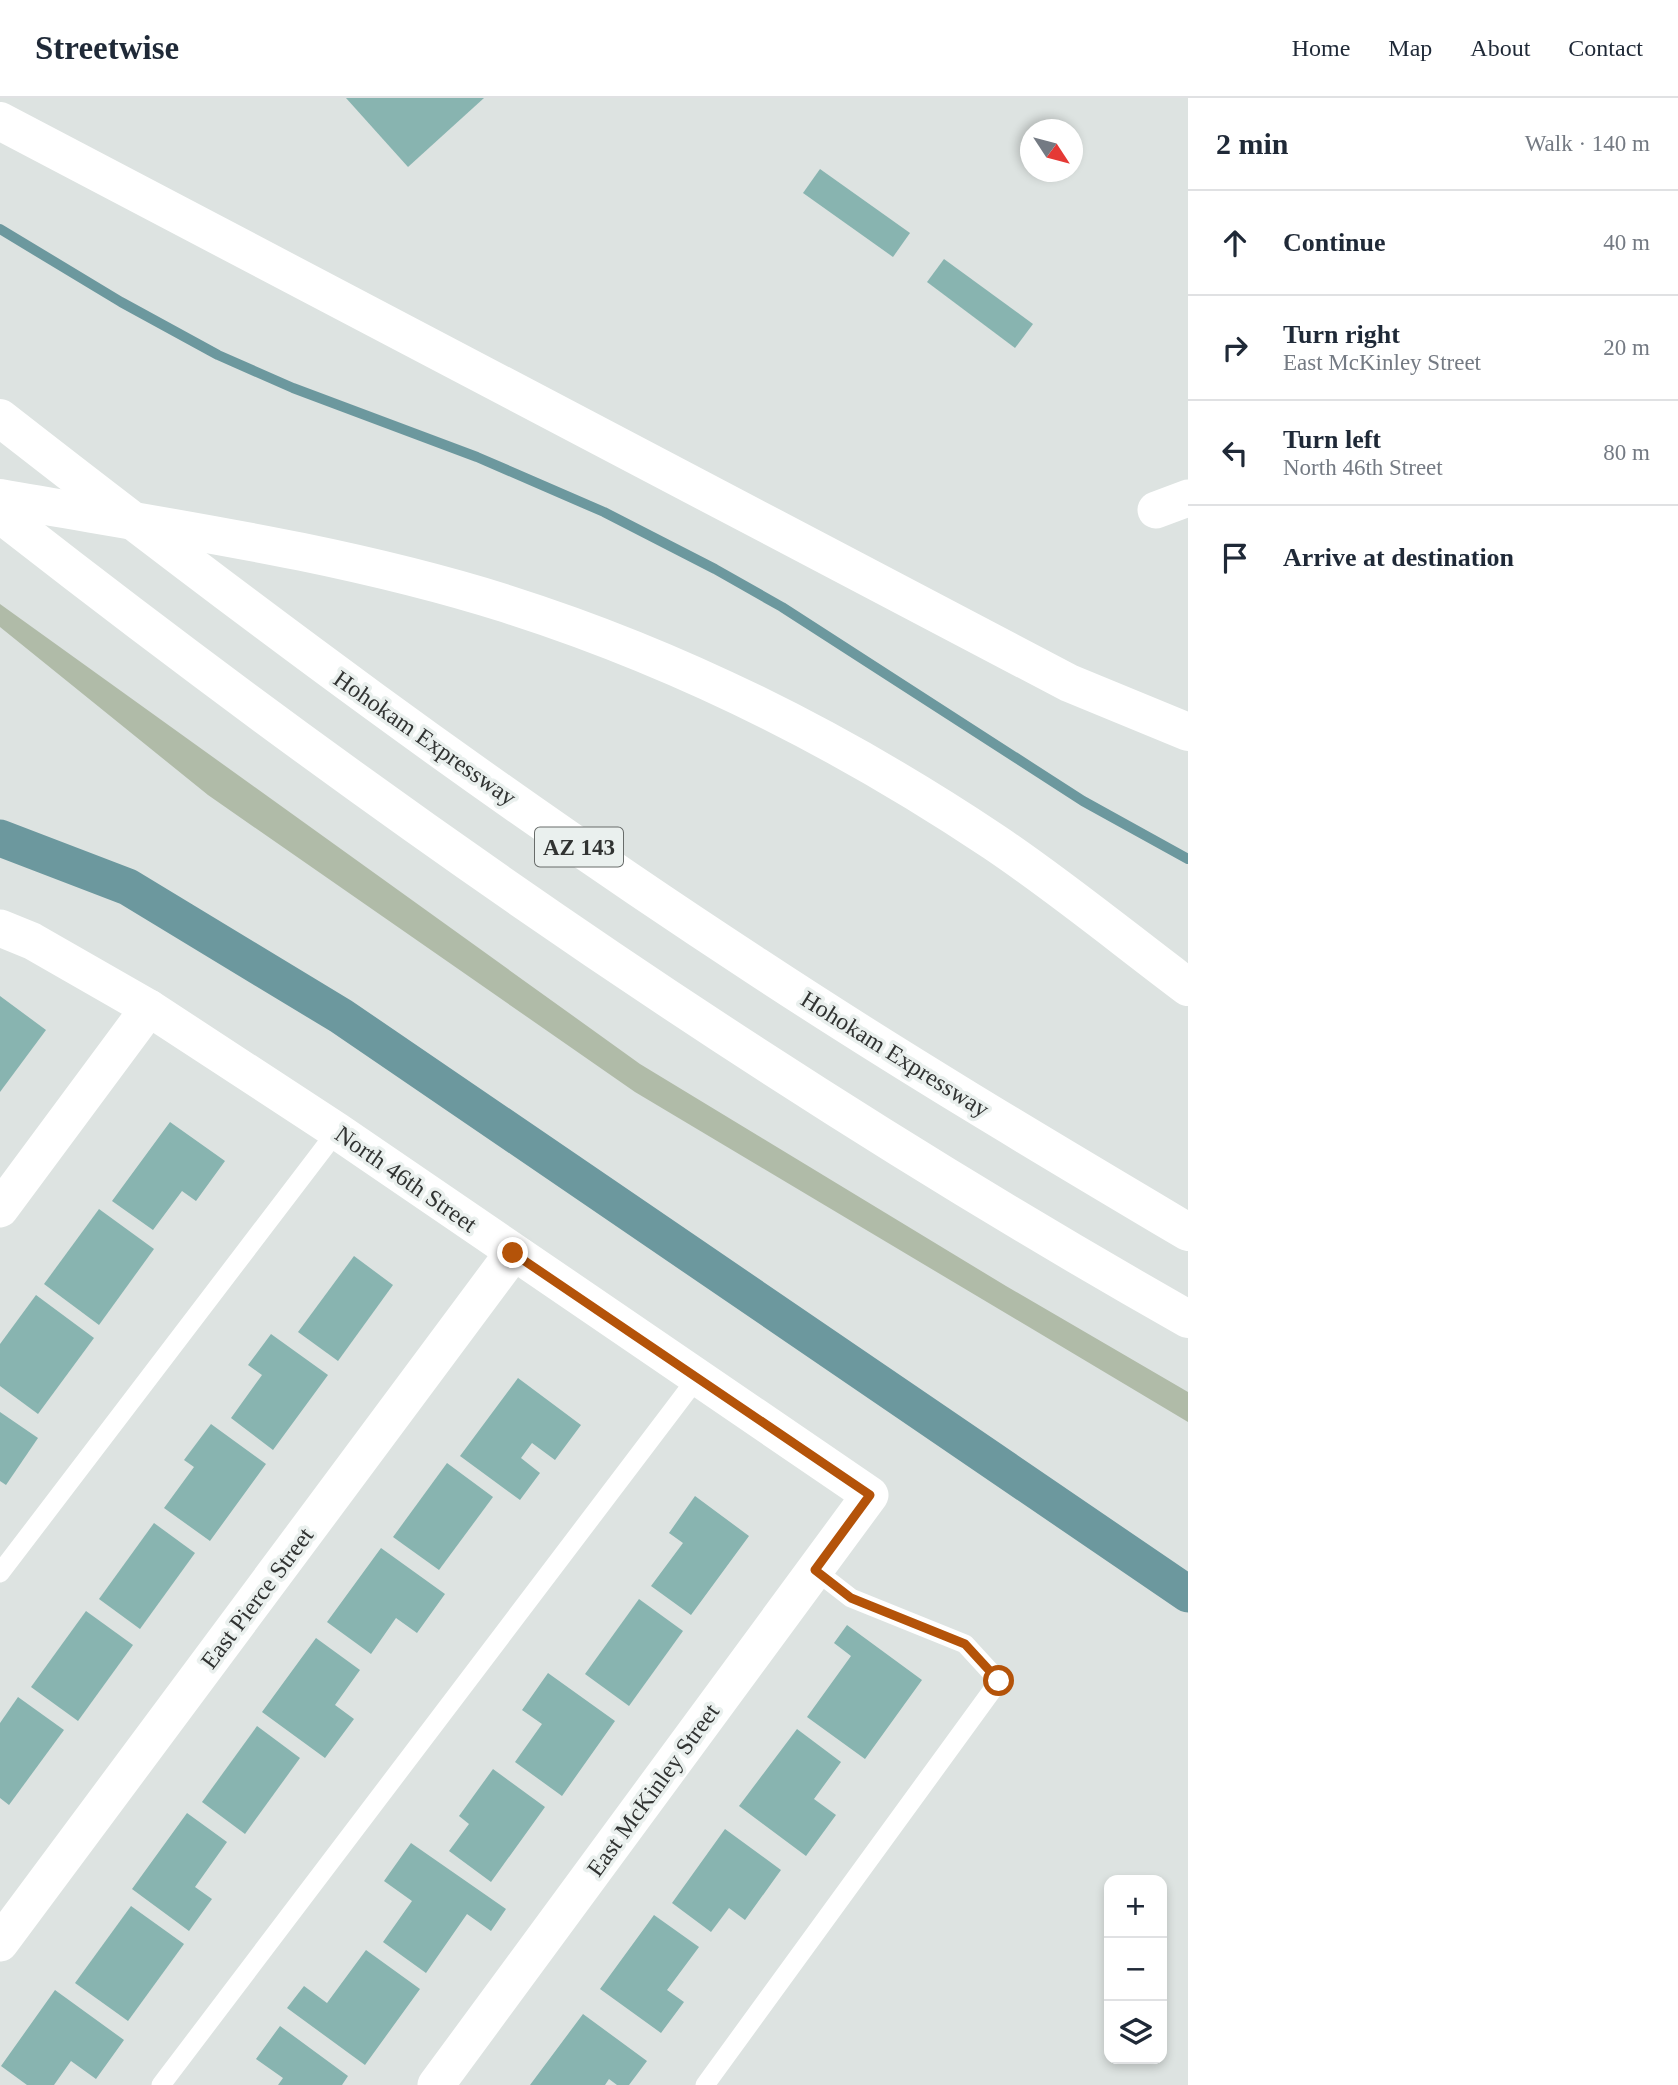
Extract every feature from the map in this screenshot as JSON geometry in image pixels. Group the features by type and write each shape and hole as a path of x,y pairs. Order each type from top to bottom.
{"highway":[{"path":"6,98 154,202"},
{"path":"0,121 1069,683 1188,732"},
{"name":"Hohokam Expressway","path":"0,418 222,590 539,820 790,988 974,1104 1188,1232"},
{"path":"0,498 373,567 481,596 572,626 693,674 756,703 878,769 996,844 1188,987"},
{"name":"AZ 143","path":"0,514 243,701 461,858 604,956 784,1074 979,1196 1188,1319"}],"street":[{"name":"North 46th Street","path":"0,928 32,941 149,1008 337,1131 870,1495"},
{"path":"0,1209 149,1008"},
{"name":"East Pierce Street","path":"0,1943 513,1253"},
{"name":"East McKinley Street","path":"436,2085 870,1495"}],"lane":[{"path":"0,1573 337,1131"},
{"path":"161,2085 697,1378"},
{"path":"705,2085 999,1681 965,1644 851,1598 815,1570"}],"green space":[{"path":"0,604 640,1064 1006,1286 1188,1392 1188,1422 635,1092 208,795 0,627"}],"building":[{"path":"346,98 484,98 408,167"},
{"path":"820,169 910,233 893,257 803,193"},
{"path":"944,259 1033,324 1015,348 927,282"},
{"path":"0,996 46,1030 0,1092"},
{"path":"170,1122 225,1161 196,1201 182,1191 153,1230 112,1201"},
{"path":"99,1209 154,1249 99,1325 44,1284"},
{"path":"354,1256 393,1285 338,1361 298,1332"},
{"path":"36,1295 94,1338 38,1414 0,1386 0,1344"},
{"path":"271,1334 328,1375 273,1450 231,1418 262,1375 248,1365"},
{"path":"518,1378 581,1425 555,1460 532,1443 521,1458 540,1473 520,1500 460,1456"},
{"path":"0,1412 38,1438 6,1485 0,1481"},
{"path":"211,1424 266,1464 210,1541 164,1508 194,1467 184,1460"},
{"path":"447,1463 493,1497 439,1570 393,1537"},
{"path":"695,1496 749,1536 691,1615 651,1586 683,1543 669,1533"},
{"path":"154,1523 195,1553 140,1629 99,1599"},
{"path":"381,1548 445,1594 417,1633 396,1618 371,1654 327,1622"},
{"path":"639,1599 683,1631 629,1706 585,1674"},
{"path":"86,1611 133,1645 78,1721 31,1687"},
{"path":"847,1625 922,1680 865,1759 807,1717 851,1656 834,1643"},
{"path":"316,1638 360,1670 335,1705 354,1719 325,1758 262,1712"},
{"path":"548,1673 615,1721 562,1796 515,1762 542,1724 522,1710"},
{"path":"18,1697 64,1730 9,1805 0,1798 0,1723"},
{"path":"257,1726 300,1758 245,1834 202,1802"},
{"path":"797,1729 841,1762 814,1799 836,1815 806,1856 739,1806"},
{"path":"493,1769 545,1807 491,1882 449,1851 469,1824 459,1816"},
{"path":"187,1813 227,1842 195,1887 212,1899 189,1931 132,1889"},
{"path":"725,1829 781,1870 745,1920 729,1908 711,1932 672,1903"},
{"path":"411,1843 506,1909 491,1931 467,1914 426,1973 383,1942 412,1901 384,1881"},
{"path":"131,1906 184,1944 128,2021 75,1983"},
{"path":"654,1915 699,1947 667,1990 684,2002 661,2033 600,1989"},
{"path":"366,1950 420,1989 365,2065 287,2008 304,1986 327,2003"},
{"path":"55,1990 124,2040 96,2079 71,2061 54,2085 27,2085 1,2066"},
{"path":"583,2014 647,2061 629,2085 617,2085 609,2079 605,2085 530,2085"},
{"path":"280,2026 348,2076 342,2085 278,2085 283,2078 256,2059"}],"waterway":[{"path":"0,229 121,302 218,355 293,388 477,457 604,512 715,569 782,607 1083,801 1188,859"},
{"path":"0,838 128,887 341,1016 1188,1594"}],"route":[{"path":"513,1253 870,1495 815,1570 851,1598 965,1644 999,1681"}]}
